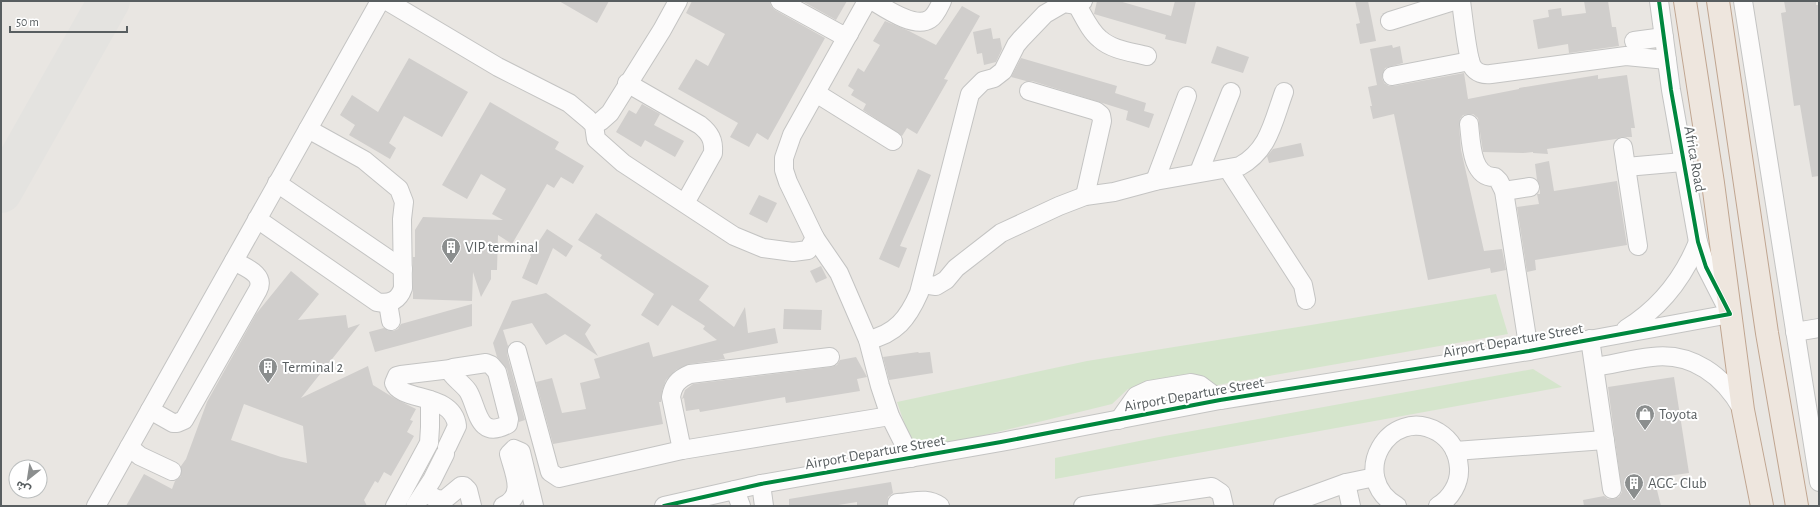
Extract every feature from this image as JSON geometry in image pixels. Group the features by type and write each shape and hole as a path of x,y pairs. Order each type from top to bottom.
{"highway":[{"name":"Africa Road","path":"1685,1 1713,183 1743,410 1762,506"},
{"path":"1718,1 1763,308 1797,506"},
{"path":"1730,314 1763,308"}],"street":[{"path":"96,506 380,1"},
{"path":"387,1 498,67 569,103 594,125 596,139 623,163 734,236 763,248 793,252 808,250 815,238"},
{"path":"594,125 602,121 610,113 662,30 678,1"},
{"path":"780,1 840,34 849,34"},
{"path":"866,1 792,135 784,158 784,170 788,182 815,238 839,273 868,340 880,386 890,416 911,458"},
{"path":"873,1 899,17 919,22 931,19 935,15 942,1"},
{"path":"1390,21 1454,1"},
{"path":"1461,1 1470,61 1476,71 1486,75 1626,56 1667,60"},
{"name":"Africa Road","path":"1659,1 1683,162 1698,242 1706,267 1730,314"},
{"path":"1743,1 1782,241 1795,332 1814,419 1819,482"},
{"path":"868,340 882,337 900,324 910,311 922,284 970,94 983,81 994,78 1003,71 1016,45 1045,14 1064,3 1080,3 1092,31 1100,40 1112,46 1147,56"},
{"path":"1634,41 1664,37"},
{"path":"1392,76 1470,61"},
{"path":"628,83 700,125 707,130 711,137 714,144 713,153 685,203"},
{"path":"1029,91 1096,111 1101,115 1102,121 1086,196"},
{"path":"816,92 893,141"},
{"path":"1199,172 1231,92"},
{"path":"922,284 936,286 946,280 956,268 1000,233 1059,206 1086,196 1114,192 1155,181 1199,172 1228,169 1240,166 1259,152 1265,142 1284,92"},
{"path":"1155,181 1187,96"},
{"path":"1469,124 1474,160 1484,175 1495,177 1499,181 1504,191 1529,351"},
{"path":"257,219 372,300 388,303 394,301 401,293 403,269 402,219 404,202 399,189 364,160 308,129"},
{"path":"1623,147 1638,246"},
{"path":"1626,167 1683,162"},
{"path":"1228,169 1303,285 1306,300"},
{"path":"277,183 403,269"},
{"path":"1504,191 1530,187"},
{"path":"1620,334 1648,314 1668,295 1687,267 1698,242"},
{"path":"150,410 173,423 184,420 260,287 259,279 254,273 234,261"},
{"path":"388,303 390,321"},
{"name":"Airport Departure Street","path":"664,506 738,498 761,484 1119,420 1220,400 1529,351 1730,314"},
{"path":"1795,332 1819,328"},
{"path":"1590,339 1612,489"},
{"path":"517,351 548,466 550,472 559,478 682,450 890,416"},
{"path":"1595,367 1654,356 1672,357 1690,361 1707,369 1722,380 1734,394 1743,410"},
{"path":"682,450 671,397 672,389 676,382 683,377 690,374 830,357"},
{"path":"451,369 397,376 394,383 399,390 430,400 448,409 456,419 455,431 420,499 444,500 458,488 464,486 468,490 472,506"},
{"path":"1119,420 1136,396 1149,390 1191,383 1200,385 1220,400"},
{"path":"395,506 426,451 430,427 430,400"},
{"path":"1397,506 1384,495 1375,477 1376,456 1386,439 1403,428 1414,426 1434,430 1446,439 1456,451 1459,461 1458,481 1447,499 1438,506"},
{"path":"430,427 455,431"},
{"path":"680,432 682,450"},
{"path":"1456,451 1605,440"},
{"path":"129,448 140,456 172,471"},
{"path":"503,506 510,503 515,498 518,490 509,454 512,450 516,449 520,452 534,506"},
{"path":"1283,506 1346,483 1375,477"},
{"path":"1346,483 1351,506"},
{"path":"761,484 764,506"},
{"path":"1083,506 1212,487 1221,493 1224,506"},
{"path":"898,506 897,503 918,500 936,503 941,506 950,501 951,506"}],"green space":[{"path":"1496,294 1508,334 1212,386 1189,378 1128,389 1112,404 919,451 906,428 897,402 1087,361"},
{"path":"1533,369 1562,387 1055,479 1055,458 1159,437"}],"building":[{"path":"559,1 609,1 597,23"},
{"path":"692,1 770,1 771,6 775,10 825,38 768,140 757,133 749,147 730,137 738,123 678,89 696,59 708,66 725,34 686,13"},
{"path":"802,1 847,1 836,20"},
{"path":"1097,1 1119,1 1171,16 1175,1 1196,1 1186,44 1165,39 1166,35 1094,14"},
{"path":"1355,1 1368,1 1376,41 1360,44 1356,24 1360,23"},
{"path":"1584,1 1608,1 1612,27 1616,27 1619,46 1569,53 1568,44 1538,49 1533,20 1549,17 1548,10 1561,8 1562,16 1586,13"},
{"path":"1784,1 1816,1 1816,5 1819,5 1819,176 1812,177 1800,105 1794,106 1781,13 1786,12"},
{"path":"962,6 980,16 944,79 948,80 917,134 907,128 902,136 863,110 866,104 851,95 854,90 848,86 858,68 864,72 880,45 873,41 885,21 936,45"},
{"path":"991,28 993,39 1000,38 1002,49 996,62 984,65 982,53 977,54 973,32"},
{"path":"1392,45 1393,48 1400,46 1403,63 1385,68 1382,78 1384,83 1389,86 1394,86 1464,73 1468,99 1519,88 1598,75 1598,79 1627,75 1635,128 1631,128 1632,137 1622,137 1547,149 1548,154 1533,152 1483,152 1478,118 1473,114 1463,115 1460,119 1459,125 1461,150 1484,251 1502,249 1506,270 1491,273 1490,268 1428,280 1394,114 1373,119 1370,106 1372,106 1368,87 1377,85 1370,49"},
{"path":"1217,46 1249,57 1243,73 1211,63"},
{"path":"409,58 468,92 442,137 404,116 389,143 396,148 390,159 349,135 355,125 340,115 352,95 378,112"},
{"path":"1021,58 1117,86 1115,93 1146,103 1144,111 1154,114 1149,128 1126,120 1128,111 1032,81 1011,77"},
{"path":"490,102 559,142 555,149 584,166 573,184 561,177 554,188 547,184 512,244 498,235 497,270 491,270 491,279 481,297 473,272 472,301 413,299 413,257 415,257 415,230 423,217 503,220 492,214 506,189 481,174 467,199 442,185"},
{"path":"642,104 660,114 654,125 684,141 675,157 645,140 641,147 616,132 629,110 636,114"},
{"path":"1301,143 1304,156 1269,163 1267,156 1273,149"},
{"path":"1549,161 1554,191 1617,181 1627,245 1535,260 1536,270 1527,272 1517,207 1539,204 1537,194 1540,194 1540,186 1537,180 1535,164"},
{"path":"918,169 931,175 900,246 907,248 899,268 879,259"},
{"path":"759,195 777,203 767,223 749,214"},
{"path":"596,213 709,286 699,300 734,327 745,307 748,333 775,328 778,343 723,354 725,359 689,364 676,370 666,380 662,391 661,402 659,402 663,424 553,444 536,382 552,378 562,413 586,409 580,383 600,378 594,359 649,342 653,357 717,340 703,329 705,326 672,305 658,326 641,315 654,294 600,258 602,255 578,240"},
{"path":"547,229 573,246 566,257 553,248 537,285 522,278 531,256 530,255"},
{"path":"821,266 827,278 816,283 810,271"},
{"name":"Terminal 2","path":"291,271 319,294 298,320 346,315 348,328 360,324 301,398 368,366 373,385 416,409 410,420 413,421 407,432 414,436 391,476 384,472 378,483 375,481 364,500 367,506 126,506 144,474 172,489 175,481 181,476 181,466 186,459 207,402 256,314","holes":["244,404 303,426 307,463 281,457 231,440"]},
{"path":"546,293 591,325 585,334 598,356 565,334 546,345 532,323 503,330 508,346 507,354 525,420 519,422 507,369 497,357 493,343 512,301"},
{"path":"472,304 472,326 375,352 369,332 384,328 388,331 393,331 398,329 401,324"},
{"path":"784,309 822,310 821,330 783,329"},
{"path":"918,352 930,352 933,373 889,380 883,357"},
{"path":"856,357 867,377 857,379 860,391 786,403 785,397 700,412 699,409 686,411 684,398 682,399 685,390 693,384 831,367 837,365 840,360"},
{"name":"Toyota","path":"1674,377 1689,473 1654,478 1661,506 1584,506 1583,500 1604,496 1608,499 1614,499 1619,497 1622,492 1608,387"},
{"path":"891,482 893,493 888,497 887,506 857,506 857,502 832,506 789,506 789,499"}],"taxiway":[{"path":"1,192 109,1"}],"cycle path":[{"path":"664,506 761,484 1001,442 1220,400 1529,351 1730,314 1706,267 1698,242 1671,90 1659,1"}],"place":[{"name":"VIP terminal","path":"451,264"},
{"name":"Terminal 2","path":"268,384"},
{"name":"Toyota","path":"1645,431"},
{"name":"AGC- Club","path":"1634,500"}]}
